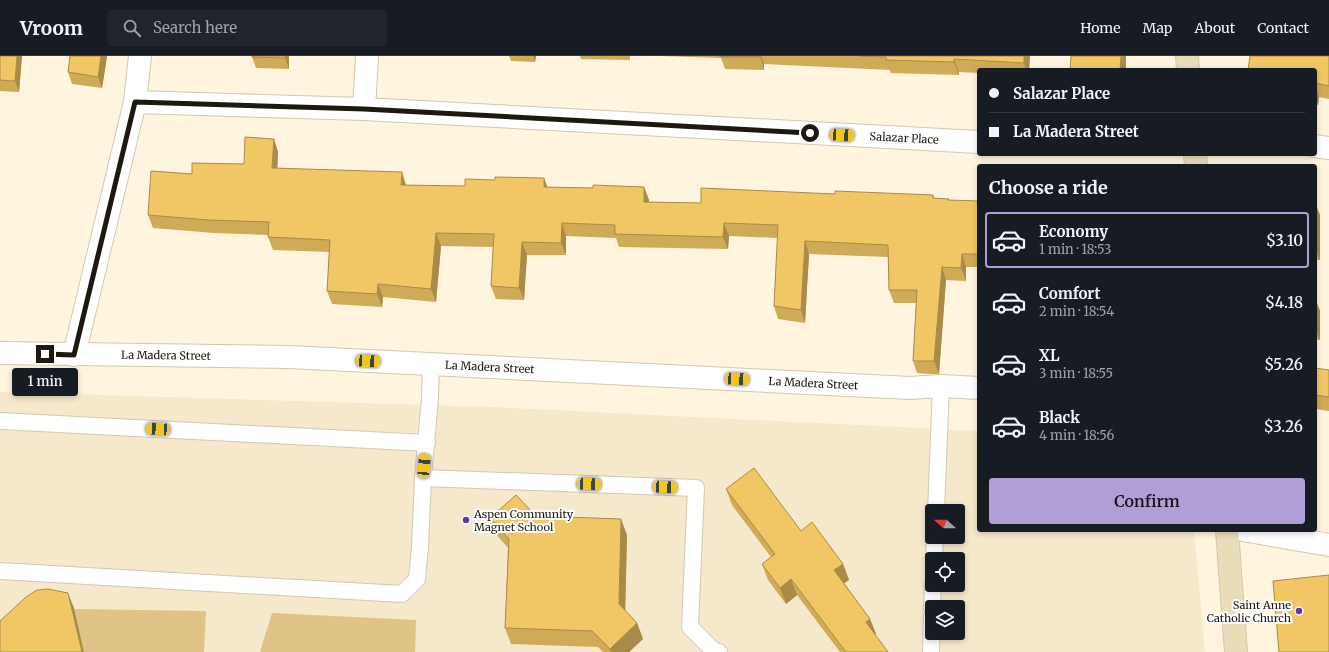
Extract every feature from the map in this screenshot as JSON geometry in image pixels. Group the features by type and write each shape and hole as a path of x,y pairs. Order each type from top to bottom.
{"street":[{"path":"74,355 135,102 140,56"},
{"path":"364,109 367,56"},
{"path":"1187,56 1188,68"},
{"name":"Salazar Place","path":"135,102 364,109 977,142"},
{"path":"1317,146 1329,148"},
{"name":"La Madera Street","path":"0,353 289,357 910,388 941,386 977,388"},
{"path":"1227,532 1236,652"},
{"path":"1254,532 1329,545"}],"lane":[{"path":"0,571 402,594 417,579 423,478 430,398 431,364"},
{"path":"936,504 941,386"},
{"path":"0,421 426,443"},
{"path":"423,478 696,488 690,627 713,650 719,652"},
{"path":"931,640 931,652"}],"shaded area":[{"name":"Aspen Community Magnet School","path":"0,392 491,407 977,431 977,532 1194,532 1205,652 0,652"},
{"path":"74,609 206,611 204,652 84,652"},
{"path":"272,613 416,620 415,652 260,652"}],"building":[{"path":"0,56 17,56 15,81 0,80"},
{"path":"70,56 101,56 98,77 68,72"},
{"path":"285,56 285,58 252,57"},
{"path":"760,56 760,57 720,57"},
{"path":"859,56 1024,56 1024,63 954,59 954,62 886,60 886,57"},
{"path":"1071,56 1121,56 1120,68 1070,68"},
{"path":"1250,56 1329,56 1329,86 1317,83 1317,68 1248,68"},
{"path":"245,137 274,139 272,168 402,172 401,185 465,186 465,179 495,180 495,177 544,178 544,187 593,188 593,185 644,187 644,202 701,203 701,188 835,194 835,191 933,195 933,198 977,201 977,254 962,254 961,268 942,267 934,361 913,361 917,290 889,290 888,245 805,241 801,310 774,306 778,225 724,223 723,237 615,234 615,225 562,223 561,243 522,242 519,288 491,286 494,234 436,233 431,289 378,284 377,294 327,291 330,240 268,237 269,222 209,220 148,215 151,171 192,174 192,163 244,164"},
{"path":"1317,368 1329,370 1329,397 1317,395"},
{"path":"754,468 801,531 812,522 843,564 834,570 870,619 866,622 888,652 846,652 791,579 780,588 762,564 775,554 726,489"},
{"path":"516,495 536,516 621,519 619,604 637,623 610,649 592,631 505,628 509,539 490,518"},
{"name":"Saint Anne Catholic Church","path":"1329,575 1329,652 1279,652 1273,581"},
{"path":"48,589 68,593 82,652 0,652 0,621 26,597 37,590"}],"place":[{"name":"Aspen Community Magnet School","path":"466,520"},
{"name":"Saint Anne Catholic Church","path":"1299,611"}],"route":[{"path":"45,354 74,355 135,102 364,109 810,133"}]}
